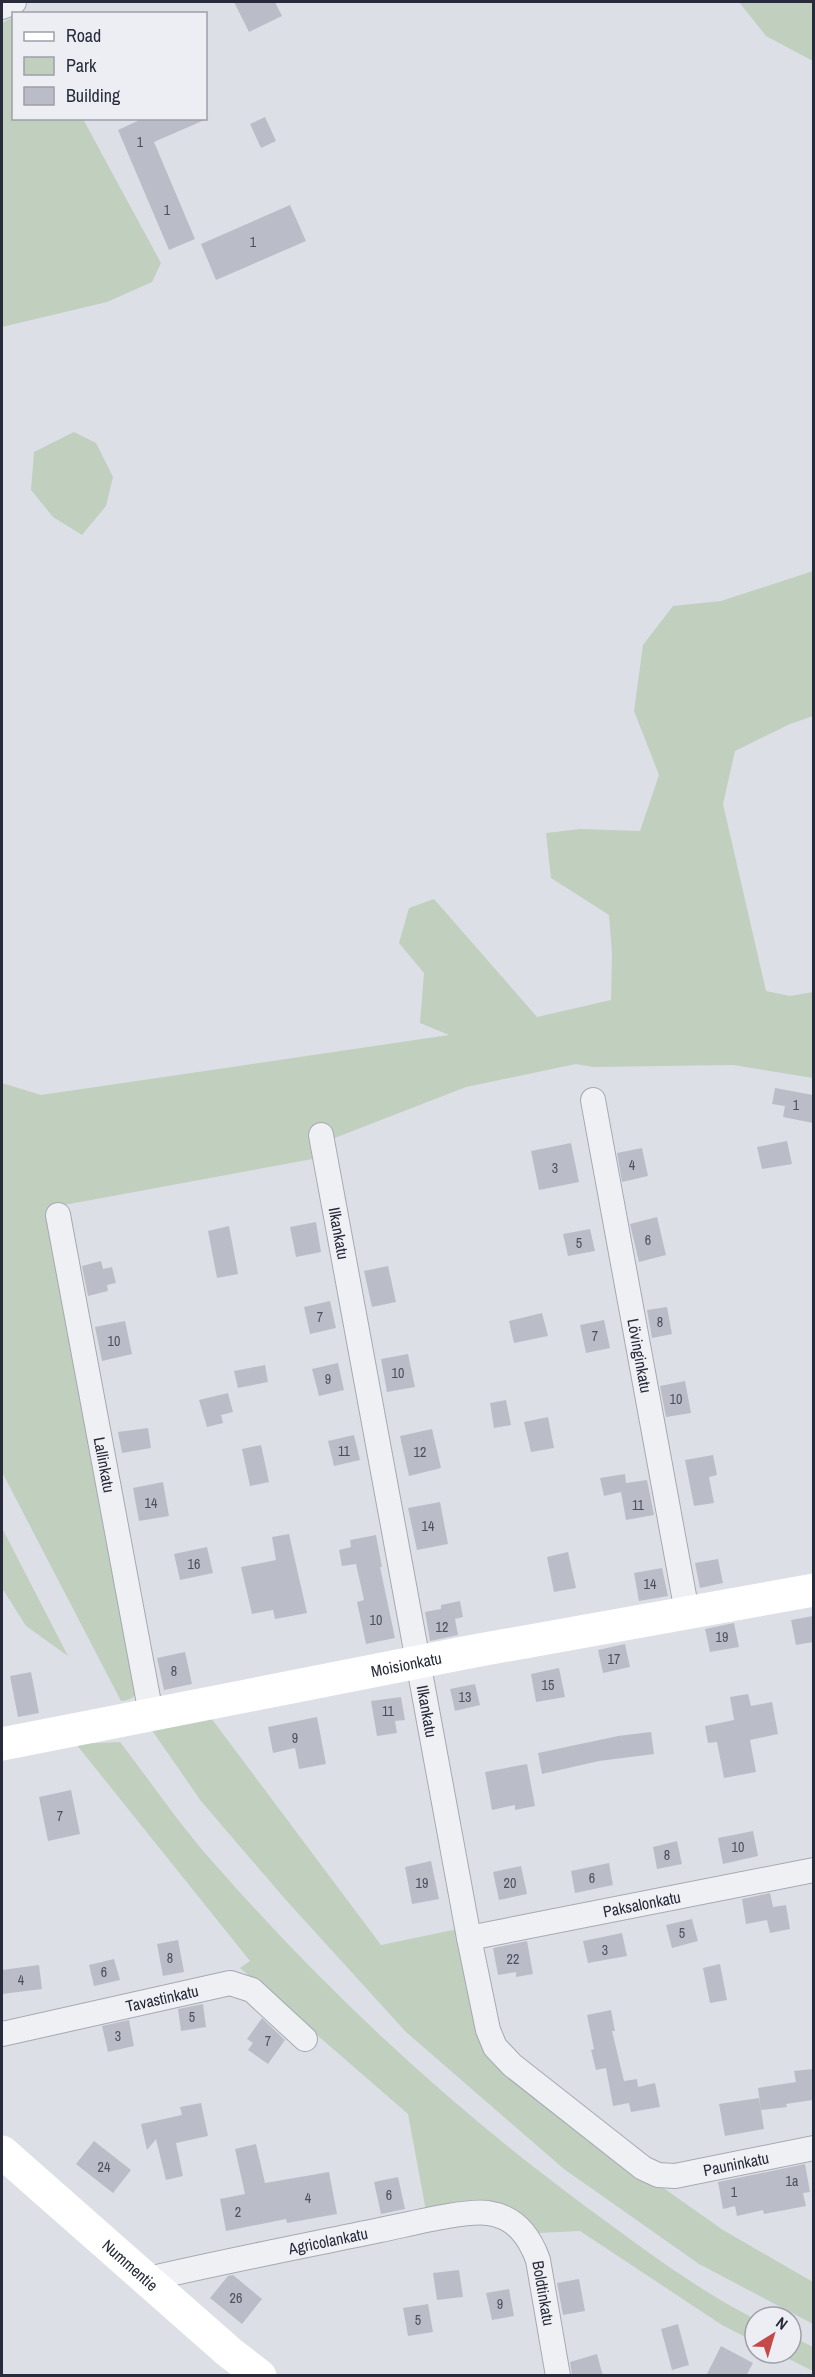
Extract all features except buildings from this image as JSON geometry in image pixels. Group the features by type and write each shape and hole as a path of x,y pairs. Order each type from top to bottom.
{"street":[{"path":"2,8 14,2"},
{"name":"Lövinginkatu","path":"593,1100 687,1612"},
{"name":"Ilkankatu","path":"321,1135 469,1938 488,2030 495,2047 512,2065 643,2168 658,2175"},
{"name":"Lallinkatu","path":"58,1215 151,1714"},
{"name":"Moisionkatu","path":"2,1744 418,1663 813,1590"},
{"name":"Paksalonkatu","path":"469,1938 813,1870"},
{"name":"Tavastinkatu","path":"2,2034 230,1983 252,1990 304,2039"},
{"name":"Pauninkatu","path":"658,2175 675,2176 813,2148"},
{"name":"Nummentie","path":"2,2152 229,2352 260,2376"},
{"name":"Agricolankatu","path":"148,2279 464,2215 487,2213 509,2219"},
{"name":"Boldtinkatu","path":"509,2219 525,2233 538,2260 558,2376"}],"green space":[{"path":"739,2 813,2 813,61 766,36"},
{"path":"12,18 12,120 84,120 161,263 152,282 107,302 2,327 2,23"},
{"path":"74,432 96,443 113,477 106,506 82,535 53,517 31,490 34,452"},
{"path":"813,571 813,716 790,724 735,751 723,804 766,991 790,996 813,992 813,1078 733,1065 593,1067 576,1064 466,1087 332,1139 318,1158 64,1205 139,1687 133,1697 121,1701 2,1472 2,1083 41,1095 449,1035 420,1023 424,973 399,943 409,908 434,899 537,1017 611,1000 612,954 609,915 551,878 546,833 580,829 640,831 659,775 634,711 643,645 673,606 721,601"},
{"path":"2,1528 68,1656 26,1626 2,1588"},
{"path":"211,1718 381,1945 458,1929 483,2042 587,2134 723,2230 813,2282 813,2324 803,2319 803,2305 777,2305 699,2264 564,2169 406,2032 285,1899 201,1801 151,1729"},
{"path":"120,1742 212,1861 298,1955 389,2044 485,2127 585,2206 689,2280 743,2313 743,2336 722,2325 580,2231 538,2233 426,2211 408,2114 240,1968 250,1961 76,1744"},
{"path":"803,2342 813,2347 813,2371 801,2365 803,2365"}]}
